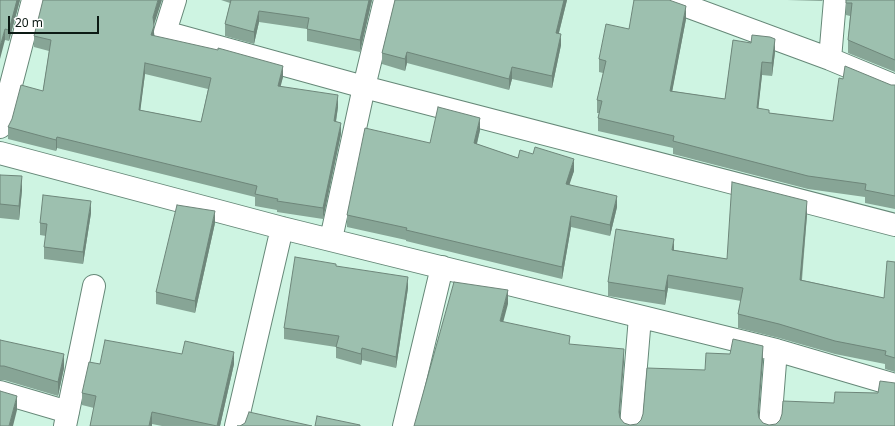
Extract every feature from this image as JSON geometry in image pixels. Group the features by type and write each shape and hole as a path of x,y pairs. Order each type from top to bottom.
{"street":[{"path":"0,127 33,0"},
{"path":"175,0 164,32 364,87 895,225"},
{"path":"331,239 364,87 385,0"},
{"path":"670,0 895,86"},
{"path":"830,60 835,0"},
{"path":"0,153 282,228 776,350 895,385"},
{"path":"236,426 282,228"},
{"path":"404,426 442,267"},
{"path":"0,392 67,419 94,286"},
{"path":"631,426 640,316"},
{"path":"770,426 776,350"}],"building":[{"path":"0,0 17,0 9,30 5,29 0,47"},
{"path":"43,0 158,0 153,17 154,26 151,35 218,50 218,48 283,66 278,86 338,95 334,121 341,123 323,208 277,201 278,199 255,194 257,186 57,137 56,140 8,127 12,119 21,85 43,91 51,40 34,36","holes":["145,63 211,78 201,122 139,110"]},
{"path":"231,0 369,0 360,40 307,29 309,18 259,11 254,32 225,24"},
{"path":"395,0 564,0 556,33 561,34 552,76 512,67 509,79 407,52 405,59 382,53"},
{"path":"634,0 669,0 686,6 670,91 725,99 733,40 751,43 752,35 775,39 772,63 762,62 757,108 769,110 769,113 833,121 839,78 843,79 845,66 891,85 895,85 895,196 865,190 866,184 808,176 673,141 674,136 598,118 602,101 597,100 606,61 599,59 606,24 629,29"},
{"path":"846,0 895,0 895,60 848,40 852,3 846,3"},
{"path":"438,107 480,118 474,143 518,158 520,150 533,154 535,147 574,159 566,184 617,196 610,225 571,216 562,267 406,230 407,228 347,215 365,128 430,143"},
{"path":"0,175 22,176 19,206 0,204"},
{"path":"732,182 807,201 800,280 884,298 887,261 895,262 895,358 885,355 886,351 835,341 779,324 738,314 743,288 668,275 665,291 608,282 616,229 674,239 672,250 727,259"},
{"path":"43,195 91,201 83,252 44,247 47,224 40,223"},
{"path":"177,205 215,211 195,301 156,292"},
{"path":"295,257 336,264 336,266 408,277 396,357 362,348 361,354 336,347 339,336 284,328"},
{"path":"454,282 508,290 500,321 570,336 569,344 624,349 619,412 620,418 624,423 630,425 637,424 641,420 643,414 647,368 705,370 706,353 730,354 733,339 763,346 758,412 759,418 763,423 769,425 776,424 780,420 783,401 834,403 835,392 878,393 880,381 895,383 895,426 414,426"},
{"path":"0,340 64,354 58,382 0,366"},
{"path":"105,340 182,354 185,341 234,352 217,426 152,412 149,426 90,426 96,396 82,393 89,362 100,364"},
{"path":"0,391 17,396 9,426 0,426"},
{"path":"249,412 312,426 240,426 245,423"},
{"path":"317,416 360,425 360,426 315,426"}]}
